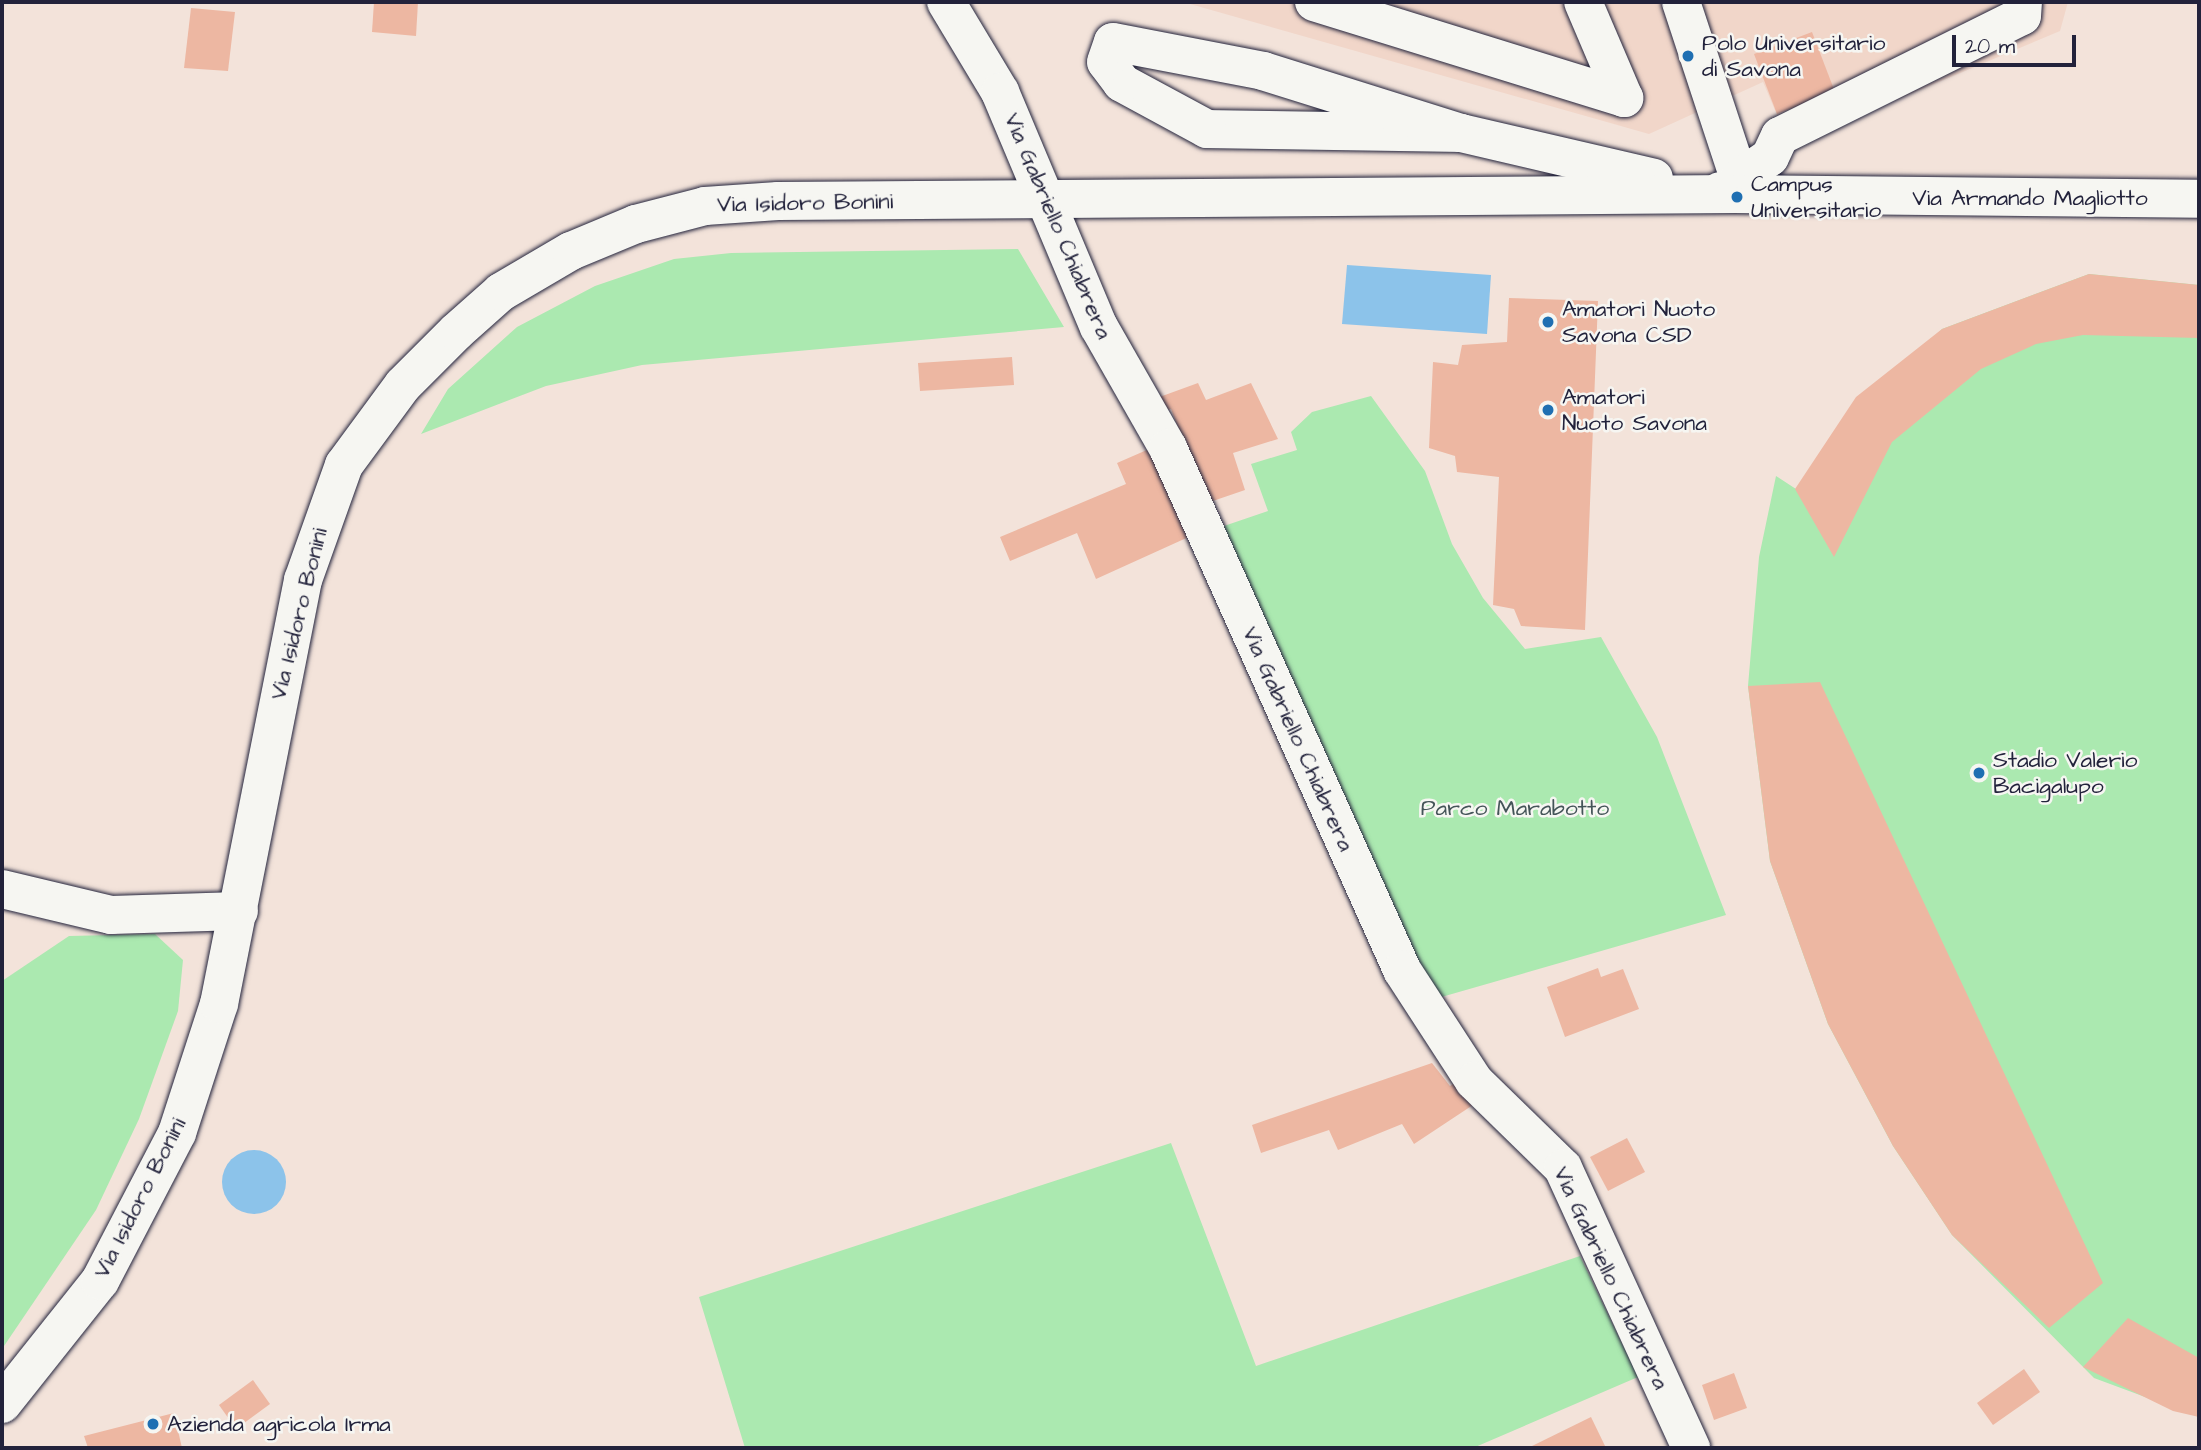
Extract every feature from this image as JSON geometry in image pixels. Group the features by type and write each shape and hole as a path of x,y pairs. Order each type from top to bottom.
{"street":[{"name":"Via Gabriello Chiabrera","path":"946,2 1000,92 1044,203 1129,387 1168,448 1402,970 1474,1081 1563,1168 1691,1448"},
{"path":"1314,2 1624,98 1583,2"},
{"path":"1681,2 1737,186"},
{"path":"1737,186 1770,157 1780,136 2022,16 2023,2"},
{"path":"1461,133 1207,129 1122,83 1105,61 1113,42 1263,71 1461,133 1737,186"},
{"name":"Via Armando Magliotto","path":"1454,195 1737,186 2199,199"},
{"name":"Via Isidoro Bonini","path":"2,1404 100,1281 177,1133 219,1004 288,650 321,520 344,465 403,385 483,307 571,251 636,224 705,206 1454,195"},
{"path":"2,889 111,915 239,911"}],"shaded area":[{"name":"Polo Universitario di Savona","path":"1183,2 2068,2 2060,31 1803,139 1791,112 1777,115 1763,82 1649,134"}],"green space":[{"path":"1018,249 1064,327 642,365 546,386 421,434 448,389 517,327 595,286 674,259 731,253"},
{"name":"Stadio Valerio Bacigalupo","path":"2089,274 2199,285 2199,1417 2094,1378 1952,1235 1893,1146 1828,1024 1770,861 1748,686 1759,557 1776,476 1796,489 1942,329"},
{"name":"Parco Marabotto","path":"1371,396 1425,471 1452,544 1483,598 1525,649 1601,637 1657,737 1726,915 1438,998 1395,943 1224,526 1268,511 1251,464 1297,450 1291,432 1312,412"},
{"path":"155,934 183,960 178,1011 139,1119 96,1210 2,1349 2,981 69,936"},
{"path":"1171,1143 1256,1366 1580,1256 1638,1377 1473,1448 745,1448 699,1297"}],"water":[{"path":"1347,265 1491,275 1487,334 1342,324"},
{"path":"248,1150 260,1150 277,1159 284,1170 284,1194 277,1205 260,1214 248,1214 236,1209 227,1200 222,1188 222,1176 227,1164 236,1155"}],"building":[{"path":"374,2 418,2 416,36 372,32"},
{"path":"191,8 235,12 228,71 184,68"},
{"path":"1812,32 1835,92 1777,114 1754,54"},
{"path":"2089,274 2199,285 2199,338 2083,335 2036,344 1981,369 1892,442 1834,557 1795,489 1856,397 1942,329"},
{"name":"Amatori Nuoto Savona","path":"1509,298 1598,301 1585,630 1521,626 1514,609 1493,605 1499,477 1457,472 1455,456 1429,448 1433,362 1458,365 1462,345 1507,342"},
{"path":"1012,357 1014,385 920,391 918,363"},
{"path":"1198,383 1206,400 1251,383 1278,439 1233,453 1245,490 1207,503 1171,409 1161,412 1154,399"},
{"path":"1156,446 1193,535 1096,579 1077,533 1010,561 1000,537 1126,484 1117,463"},
{"path":"1820,682 2103,1283 2049,1328 1952,1235 1893,1146 1828,1024 1770,861 1748,686"},
{"path":"1598,968 1601,977 1623,969 1639,1009 1565,1037 1547,987"},
{"path":"1432,1063 1450,1086 1460,1079 1482,1099 1414,1144 1402,1124 1338,1150 1329,1130 1261,1153 1252,1125"},
{"path":"1627,1138 1645,1172 1608,1191 1590,1157"},
{"path":"2128,1318 2199,1358 2199,1417 2173,1411 2083,1367"},
{"path":"2024,1369 2040,1392 1993,1425 1977,1403"},
{"path":"1734,1373 1747,1408 1714,1420 1702,1385"},
{"path":"253,1380 270,1404 236,1429 219,1405"},
{"name":"Azienda agricola Irma","path":"174,1413 182,1448 88,1448 84,1436"},
{"path":"1591,1417 1606,1448 1533,1448 1532,1446"}],"place":[{"name":"Polo Universitario di Savona","path":"1688,56"},
{"name":"Campus Universitario","path":"1737,197"},
{"name":"Amatori Nuoto Savona CSD","path":"1548,322"},
{"name":"Amatori Nuoto Savona","path":"1548,410"},
{"name":"Stadio Valerio Bacigalupo","path":"1979,773"},
{"name":"Azienda agricola Irma","path":"153,1424"}]}
